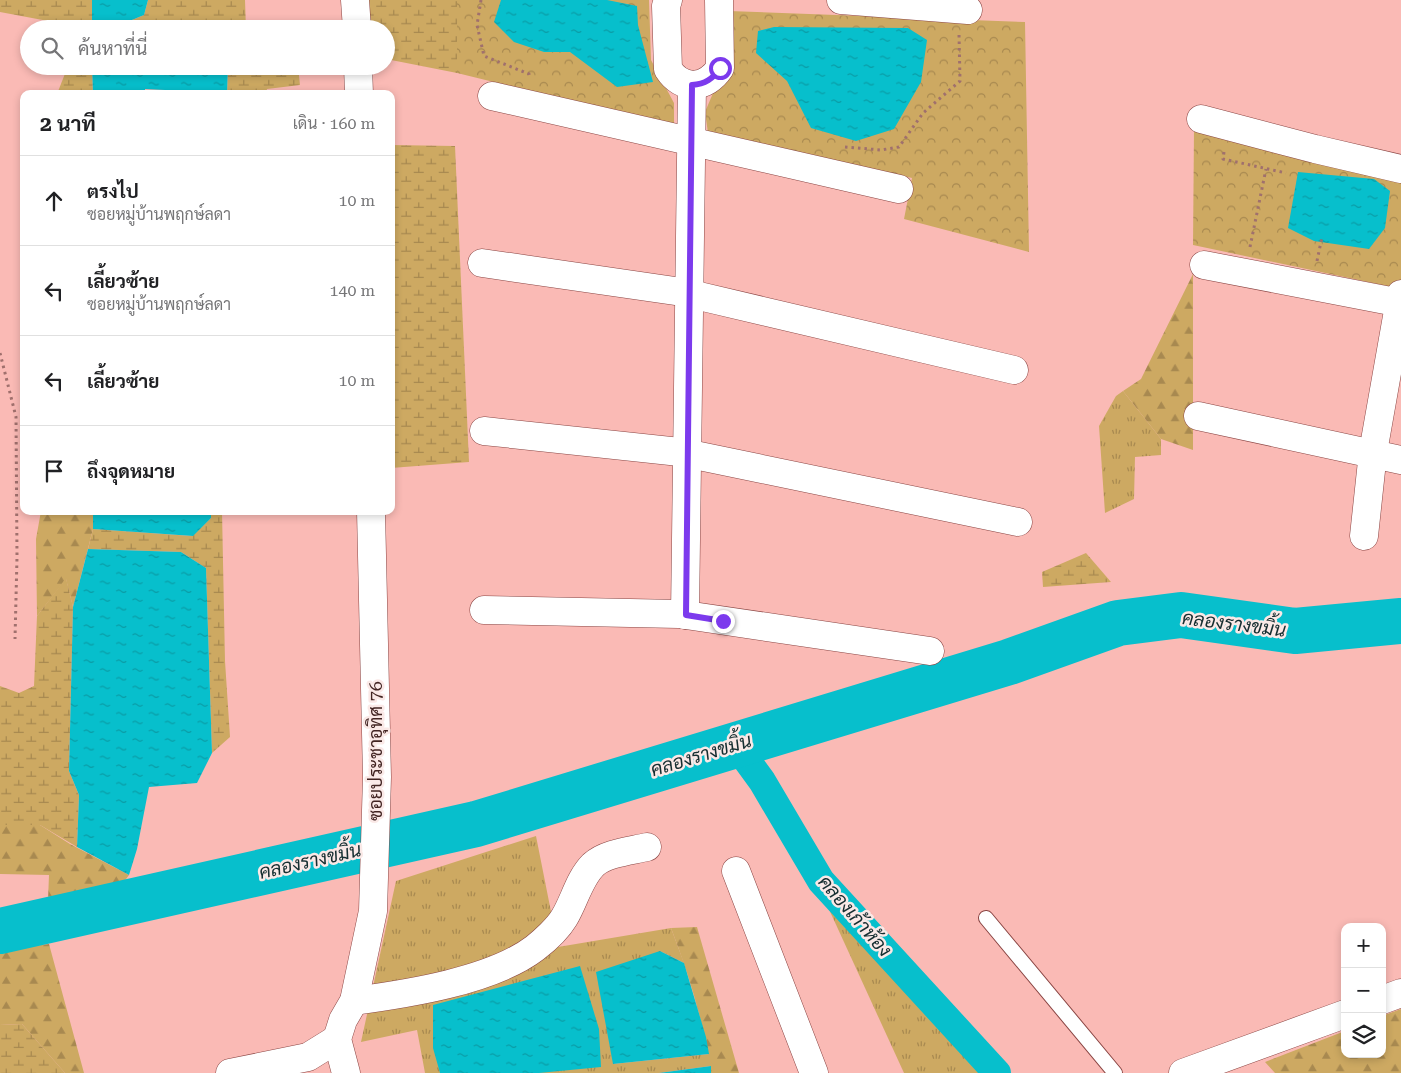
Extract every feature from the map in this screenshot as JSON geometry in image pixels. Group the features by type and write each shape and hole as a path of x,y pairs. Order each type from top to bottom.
{"street":[{"path":"355,0 356,20"},
{"path":"668,0 666,6 668,69 680,82 692,85 707,82 720,68 719,0"},
{"path":"841,0 963,9"},
{"path":"358,75 359,90"},
{"path":"686,615 688,294 692,85"},
{"path":"492,96 899,189"},
{"path":"1201,119 1401,169"},
{"path":"482,263 688,294 1014,370"},
{"path":"1204,265 1401,300 1373,452 1364,536"},
{"path":"1198,416 1373,452 1401,460"},
{"path":"484,431 687,454 1018,522"},
{"name":"ซอยประชาอุทิศ 76","path":"337,1039 342,1020 354,1001 373,911 376,810 371,515"},
{"path":"484,610 686,615 930,651"},
{"path":"354,1001 420,992 503,965 535,949 564,919 593,865 612,855 647,847"},
{"path":"736,871 814,1073"},
{"path":"1386,999 1401,993"},
{"path":"1183,1073 1237,1064 1341,1016"},
{"path":"230,1073 308,1056 337,1039 346,1073"}],"lane":[{"path":"986,918 1115,1073"}],"path":[{"path":"481,0 477,25 484,56 529,74 539,107"},
{"path":"842,147 881,150 899,147 923,113 960,81 963,9"},
{"path":"1245,273 1266,169"},
{"path":"0,353 16,417 17,557 15,639"}],"green space":[{"path":"0,0 92,0 92,20 43,20 0,12"},
{"path":"148,0 245,0 246,20 132,20 144,15"},
{"path":"368,0 457,0 457,73 395,61 395,20 369,20"},
{"path":"457,0 649,0 651,60 674,103 674,126 457,73"},
{"path":"729,11 1025,22 1029,252 904,219 912,178 708,133 705,112 716,86"},
{"path":"64,75 92,75 93,90 59,90"},
{"path":"228,75 299,75 300,85 267,90 227,90"},
{"path":"1194,130 1401,173 1401,289 1193,245"},
{"path":"395,145 455,146 469,462 395,468"},
{"path":"1193,274 1193,450 1161,439 1123,391 1141,379"},
{"path":"1123,391 1161,439 1161,455 1135,457 1134,499 1105,513 1099,426 1116,396"},
{"path":"40,515 93,515 93,529 73,607 66,579 37,616 36,539"},
{"path":"211,515 222,515 225,661 230,737 212,753 206,568 181,552 88,549 93,529 192,536 211,518"},
{"path":"1086,553 1111,582 1043,587 1042,572"},
{"path":"66,578 73,607 69,771 79,795 77,847 40,825 0,825 0,686 19,693 34,686 37,616"},
{"path":"0,825 40,825 70,844 129,875 116,893 72,903 48,900 49,875 0,874"},
{"path":"536,836 558,947 671,928 684,963 660,951 613,1064 709,1054 711,1066 659,1073 425,1073 417,1030 361,1042 396,881"},
{"path":"827,905 837,911 992,1073 904,1073"},
{"path":"697,927 739,1073 711,1073 695,999 671,928"},
{"path":"49,944 84,1073 65,1073 22,1024 0,1025 0,950"},
{"path":"1401,1009 1401,1073 1275,1073 1265,1062 1341,1033 1341,1058 1386,1058 1386,1015"},
{"path":"22,1024 65,1073 0,1073 0,1025"}],"water":[{"path":"92,0 148,0 144,15 132,20 92,20"},
{"path":"501,0 607,0 637,6 638,25 653,82 617,87 570,52 544,52 514,42 494,22"},
{"path":"774,27 908,28 927,40 921,82 894,129 856,141 811,128 787,81 756,53 758,31"},
{"path":"92,75 228,75 227,90 93,90"},
{"path":"1298,172 1374,179 1390,191 1385,228 1369,249 1314,241 1288,228"},
{"path":"93,515 211,515 211,518 193,536 93,529"},
{"path":"88,549 181,552 206,568 212,753 197,783 149,787 137,849 129,875 77,847 79,795 69,771 73,607"},
{"path":"660,951 684,963 706,1037 709,1054 613,1064 596,972"},
{"path":"580,966 599,1029 601,1067 539,1073 440,1073 433,1048 433,1005"},
{"path":"711,1066 711,1073 659,1073"}],"waterway":[{"name":"คลองรางขมิ้น","path":"0,931 476,824 1009,662 1118,623 1181,615 1295,631 1401,621"},
{"name":"คลองเก้าห้อง","path":"735,744 762,781 821,881 997,1073"}],"route":[{"path":"720,68 707,82 692,85 688,294 686,615 723,621"}]}
